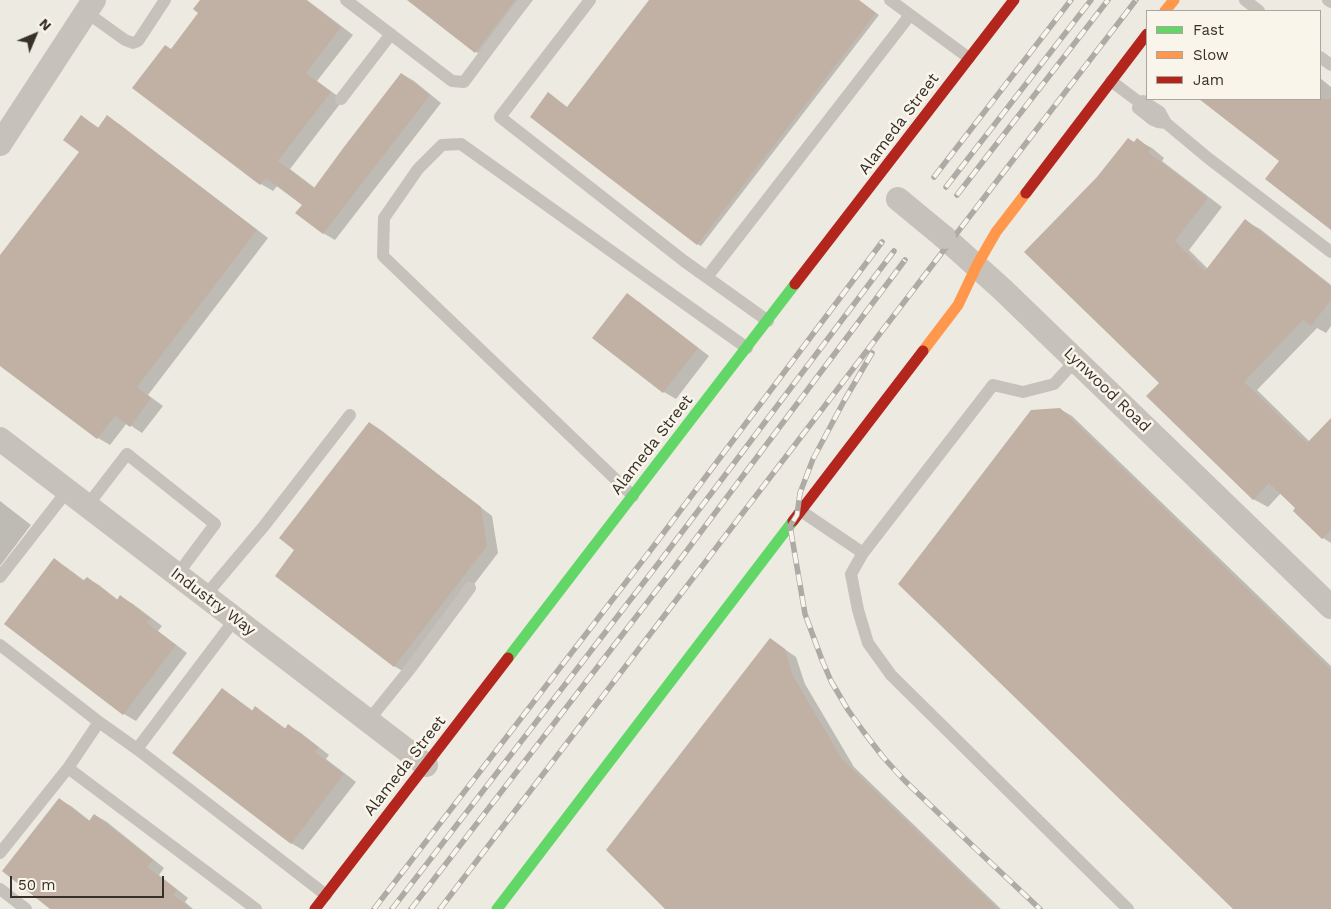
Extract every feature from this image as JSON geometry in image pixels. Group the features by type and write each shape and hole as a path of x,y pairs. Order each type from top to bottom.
{"main road":[{"name":"Alameda Street","path":"315,909 1014,0"},
{"path":"1166,10 1174,0"},
{"path":"496,909 958,305 977,265 996,232 1146,35"}],"street":[{"path":"0,144 90,6"},
{"name":"Lynwood Road","path":"876,181 977,265 1328,599"},
{"name":"Industry Way","path":"0,439 426,765"}],"lane":[{"path":"90,6 125,40 133,43 138,41 165,0"},
{"path":"346,0 452,81 464,82 525,0"},
{"path":"590,0 500,117 707,277 768,321"},
{"path":"890,0 970,58"},
{"path":"1245,0 1259,10"},
{"path":"707,277 910,15"},
{"path":"341,99 391,34"},
{"path":"1321,58 1331,66"},
{"path":"1112,81 1139,102 1138,108 1153,120 1166,123 1208,158 1331,252"},
{"path":"633,496 383,256 384,218 418,169 442,146 461,144 747,348"},
{"path":"1076,360 1054,384 1023,392 993,385 863,553 851,574 858,610 868,643 891,675 1128,909"},
{"path":"205,596 264,526 350,415"},
{"path":"87,506 127,454 215,524 178,575"},
{"path":"0,578 67,491"},
{"path":"802,511 863,553"},
{"path":"368,721 410,669 470,588"},
{"path":"137,749 235,619"},
{"path":"0,645 326,895"},
{"path":"0,853 68,768 99,722"},
{"path":"68,768 256,909"},
{"path":"0,889 26,909"}],"building":[{"path":"200,0 306,0 341,27 306,73 331,92 278,161 314,188 401,73 430,95 323,234 295,213 302,205 266,178 260,185 132,88 165,45 171,49 198,13 193,9"},
{"path":"407,0 515,0 475,53"},
{"path":"649,0 859,0 876,13 697,245 530,117 548,92 567,107"},
{"path":"1331,99 1331,230 1265,179 1279,161 1200,100"},
{"path":"81,115 98,128 107,115 257,230 137,387 151,398 130,427 115,416 97,439 0,366 0,255 79,152 63,140"},
{"path":"1128,138 1134,142 1137,138 1151,149 1148,152 1208,198 1175,241 1205,271 1245,219 1331,286 1331,300 1311,326 1303,320 1244,382 1307,443 1331,418 1331,530 1322,539 1293,511 1295,508 1269,483 1253,500 1146,396 1159,383 1024,252 1097,177"},
{"path":"627,293 698,348 663,393 592,338"},
{"path":"1060,408 1331,670 1331,909 1233,909 898,584 1031,410"},
{"path":"369,422 481,507 487,546 394,667 275,576 294,550 279,538"},
{"path":"54,558 83,581 87,577 117,600 120,595 150,618 147,623 176,645 123,715 4,624"},
{"path":"770,638 785,649 793,676 842,759 998,909 665,909 606,850"},
{"path":"222,688 252,711 255,706 285,729 288,724 318,747 315,752 344,774 291,844 172,753"},
{"path":"59,798 89,821 94,814 153,860 147,867 177,890 173,895 192,909 50,909 2,871"}],"railway":[{"path":"934,177 1071,0"},
{"path":"946,187 1091,0"},
{"path":"957,195 1108,0"},
{"path":"440,909 1136,0"},
{"path":"374,909 650,551 882,242"},
{"path":"392,909 661,560 894,251"},
{"path":"411,909 673,569 905,260"},
{"path":"872,353 813,459 800,493 797,515 790,526 805,614 831,681 848,710 883,757 904,780 1040,909"}],"traffic: fast":[{"path":"508,658 795,284"},
{"path":"497,909 793,521"}],"traffic: slow":[{"path":"1166,10 1174,0"},
{"path":"923,351 958,305 977,265 996,232 1026,193"}],"traffic: jam":[{"path":"795,284 1014,0"},
{"path":"1026,193 1146,35"},
{"path":"793,521 923,351"},
{"path":"315,909 508,658"}]}
